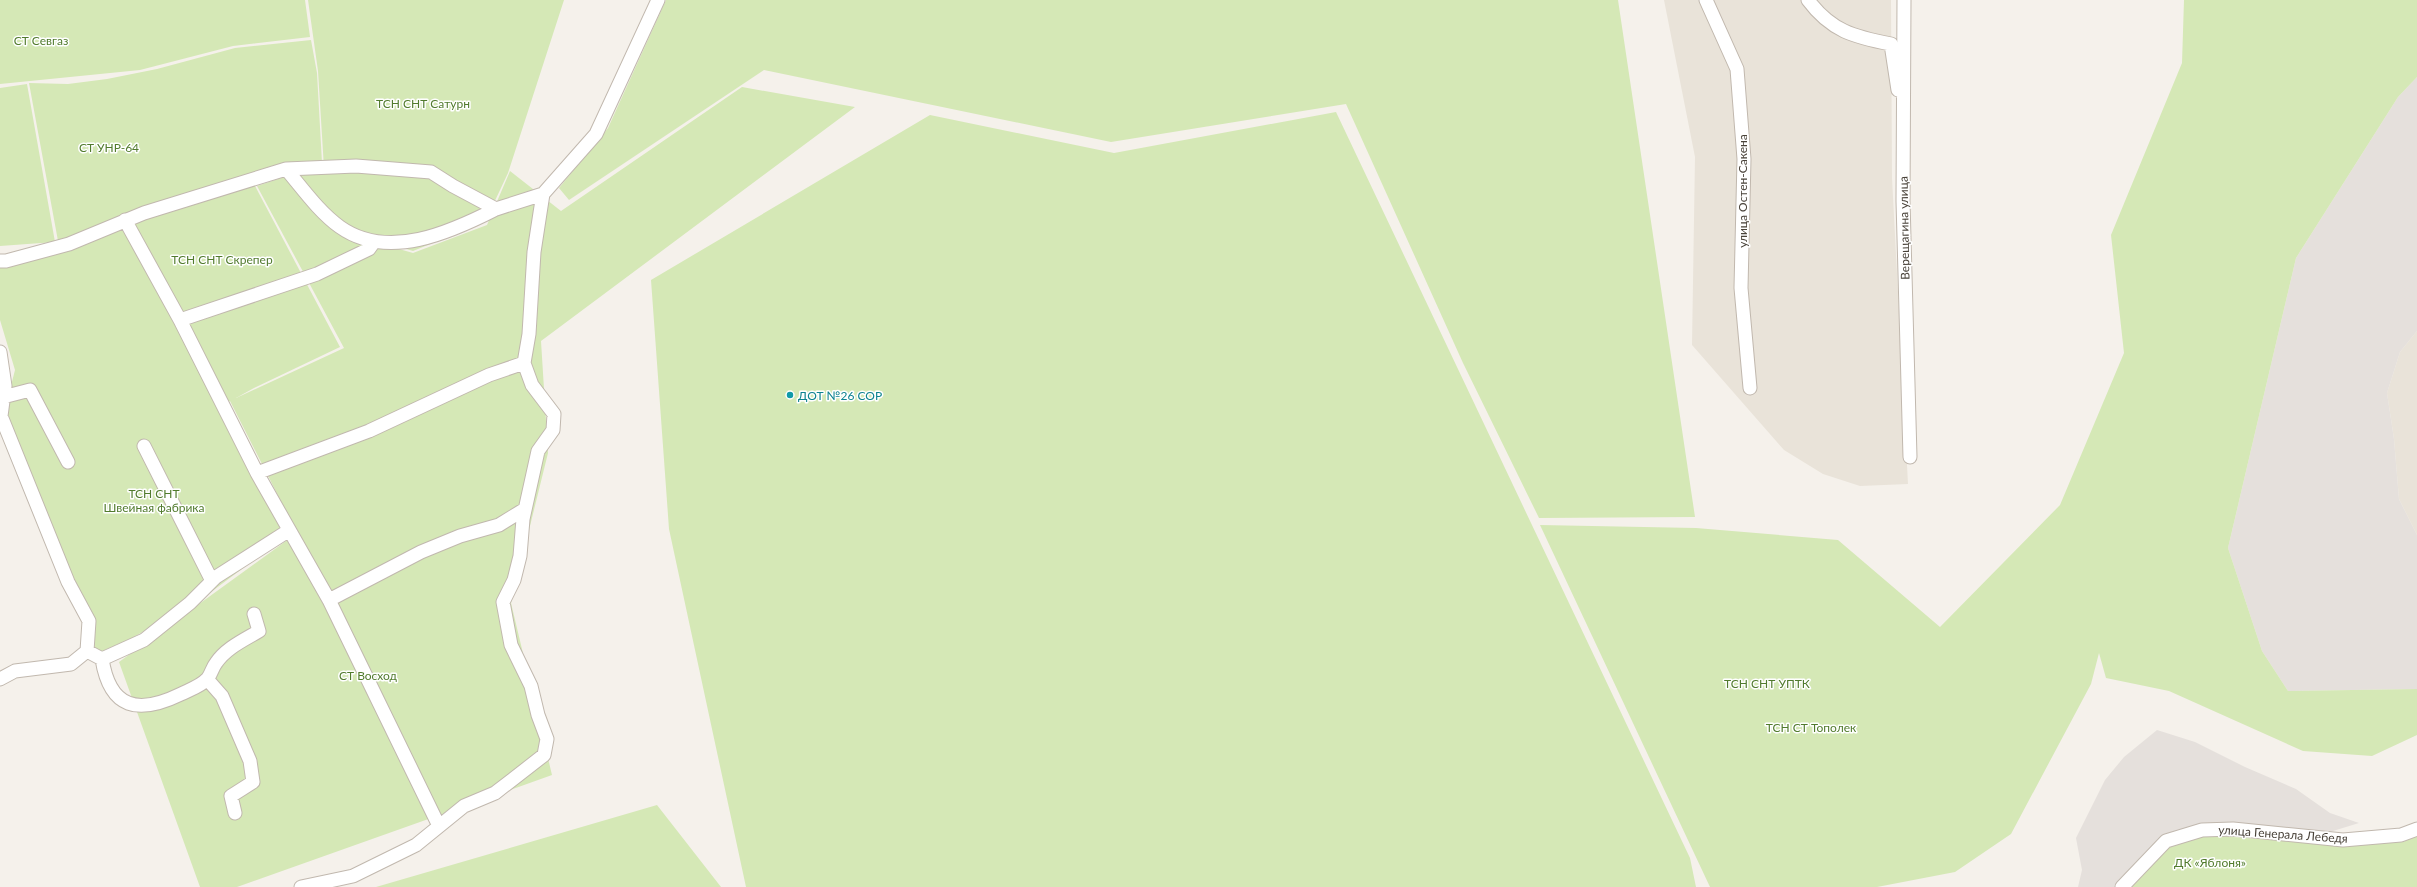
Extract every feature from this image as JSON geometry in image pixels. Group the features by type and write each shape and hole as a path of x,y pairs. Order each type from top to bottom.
{"street":[{"path":"286,169 329,219 342,228 374,242 419,240 462,227 496,209 543,194 596,134 658,0"},
{"name":"улица Остен-Сакена","path":"1706,0 1737,69 1744,159 1740,288 1750,388"},
{"path":"1808,0 1835,28 1861,39 1891,44 1904,130"},
{"name":"Верещагина улица","path":"1904,0 1903,201 1910,457"},
{"path":"0,261 6,261 69,244 125,220 286,169 356,166 431,172 453,186 496,209"},
{"path":"301,887 353,876 416,845 464,806 494,792 544,755 547,739 538,715 531,686 511,645 503,602 514,580 520,556 525,509 538,451 553,430 554,414 532,385 524,363 529,334 534,252 543,194"},
{"path":"125,220 180,320 288,531 329,600 439,826"},
{"path":"180,320 316,274 369,249 374,242"},
{"path":"0,352 5,386 1,416 62,568 89,621 87,651 71,664 15,671 3,674"},
{"path":"257,473 369,431 488,375 524,363"},
{"path":"3,397 30,390 68,462"},
{"path":"144,446 212,581"},
{"path":"329,600 421,552 460,536 499,525 525,509"},
{"path":"102,659 144,640 190,603 212,581 288,531"},
{"path":"102,659 105,677 115,696 137,706 166,701 207,679 215,663 224,653 259,630 254,614"},
{"path":"87,651 102,659"},
{"path":"207,679 222,696 250,761 253,782 231,796 235,813"},
{"name":"улица Генерала Лебедя","path":"2122,887 2166,841 2202,830 2233,829 2343,840 2401,835 2417,829"}],"shaded area":[{"path":"1664,0 1891,0 1892,178 1908,484 1860,486 1823,474 1784,450 1692,345 1695,157"},
{"path":"2417,77 2417,331 2400,352 2387,393 2394,439 2399,499 2417,535 2417,689 2288,691 2262,651 2228,548 2296,258 2398,97"},
{"path":"2417,331 2417,535 2399,499 2394,439 2387,393 2400,352"},
{"path":"2157,730 2195,742 2245,767 2296,789 2330,813 2359,823 2320,835 2278,827 2236,825 2208,825 2177,830 2148,853 2117,887 2078,887 2082,870 2076,838 2105,780 2124,757"}],"green space":[{"name":"СТ Севгаз","path":"0,0 305,0 310,37 233,46 140,70 0,84"},
{"name":"ТСН СНТ Сатурн","path":"308,0 564,0 508,173 485,222 413,251 338,229 291,172 324,168 318,71"},
{"path":"666,0 1618,0 1695,517 1539,518 1463,363 1346,104 1111,142 764,70 569,200 559,188 608,128"},
{"name":"ТСН СТ Тополек","path":"2184,0 2417,0 2417,77 2398,97 2296,258 2228,548 2262,651 2288,691 2417,689 2417,735 2372,756 2303,751 2169,691 2106,678 2099,653 2091,684 2011,834 1955,872 1877,887 1710,887 1540,525 1696,528 1838,540 1940,627 2060,505 2124,353 2111,235 2182,63"},
{"name":"СТ УНР-64","path":"311,40 317,73 322,163 128,214 58,241 29,83 68,84 107,79 157,69 235,48"},
{"path":"27,84 55,242 0,246 0,88"},
{"name":"СТ Восход","path":"742,87 855,107 541,341 548,453 511,603 552,775 237,887 200,887 119,662 297,533 230,401 225,404 129,220 254,184 340,347 236,398 344,348 257,186 290,175 336,231 413,253 487,225 510,171 561,211"},
{"path":"1336,112 1690,858 1696,887 746,887 669,529 651,280 930,115 1114,153"},
{"name":"ТСН СНТ Швейная фабрика","path":"123,223 293,531 207,595 132,638 100,652 90,650 72,585 3,417 15,370 0,320 0,268"},
{"path":"657,805 721,887 376,887"},
{"name":"ДК «Яблоня»","path":"2207,835 2325,844 2403,842 2417,836 2417,887 2128,887 2168,844"}],"place":[{"name":"ДОТ №26 СОР","path":"790,395"}],"park label":[{"name":"ТСН СНТ Скрепер","path":"222,259"},
{"name":"ТСН СНТ УПТК","path":"1767,683"}]}
